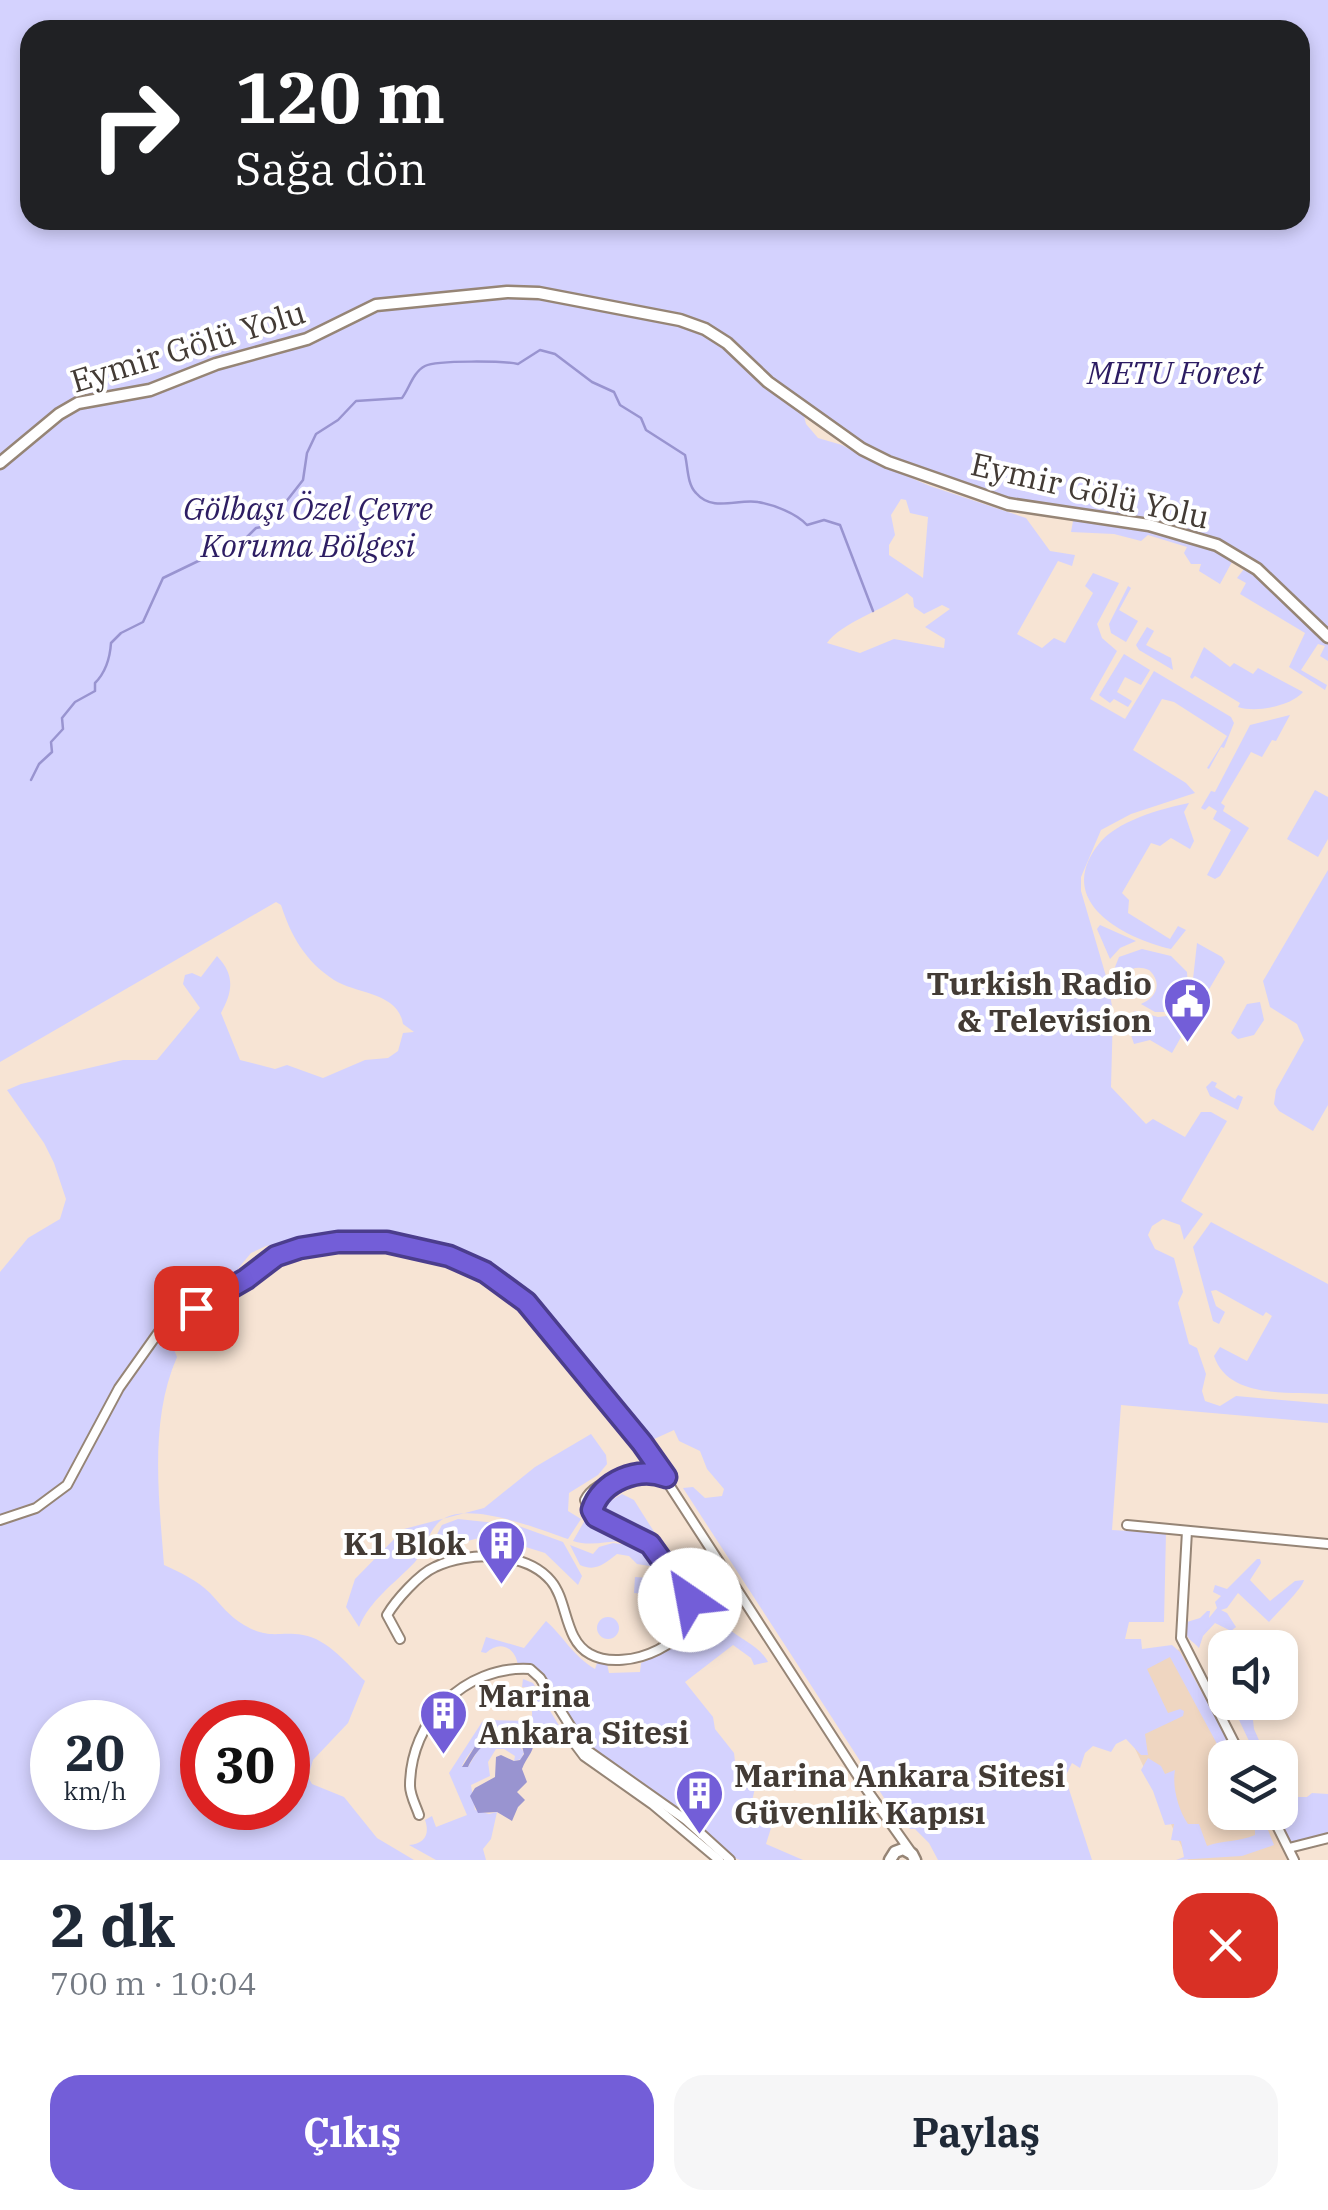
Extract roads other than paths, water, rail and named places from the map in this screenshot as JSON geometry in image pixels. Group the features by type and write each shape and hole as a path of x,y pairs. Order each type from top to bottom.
{"street":[{"name":"Eymir Gölü Yolu","path":"0,463 78,403 150,390 216,364 308,339 376,305 506,292 539,293 680,320 706,329 727,343 768,382 862,449 888,462 1008,504 1150,524 1217,544 1257,570 1328,637"},
{"path":"0,1520 36,1508 67,1485 134,1364 167,1325 284,1252 338,1242 387,1242 430,1250 469,1264 508,1287 542,1319 642,1443 914,1858"},
{"path":"400,1639 387,1615 428,1572 438,1566 490,1555 533,1568 550,1580 576,1640 590,1654 625,1661 656,1652 686,1622 688,1594 650,1544 596,1517 585,1500 590,1490 602,1482 641,1473 666,1477"},
{"path":"596,1517 593,1505 616,1481"},
{"path":"1127,1525 1328,1544"},
{"path":"1188,1531 1181,1638 1233,1740"},
{"path":"420,1815 410,1789 416,1741 447,1697 501,1669 534,1671 584,1748 686,1820 730,1860"},
{"path":"491,1672 534,1677 580,1753 652,1804 719,1860"},
{"path":"1280,1830 1294,1860"},
{"path":"891,1857 900,1842 899,1835"},
{"path":"1289,1848 1328,1838"},
{"path":"891,1857 903,1850 914,1858"}],"waterway":[{"path":"31,780 39,764 52,752 51,742 63,729 62,718 75,702 95,691 111,643 143,622 163,578 246,538 256,528 267,526 303,480 307,453 316,434 338,420 356,401 402,398 417,372 432,364 518,364 540,350 555,354 592,382 614,392 620,405 641,418 646,430 685,455 691,485 703,499 718,504 758,502 784,510 807,525 824,520 840,525 873,611"}],"place":[{"name":"Turkish Radio & Television","path":"1187,1044"},
{"name":"K1 Blok","path":"501,1586"},
{"name":"Marina Ankara Sitesi","path":"443,1756"},
{"name":"Marina Ankara Sitesi Güvenlik Kapısı","path":"699,1836"}],"park label":[{"name":"METU Forest","path":"1175,373"},
{"name":"Gölbaşı Özel Çevre Koruma Bölgesi","path":"308,528"}]}
